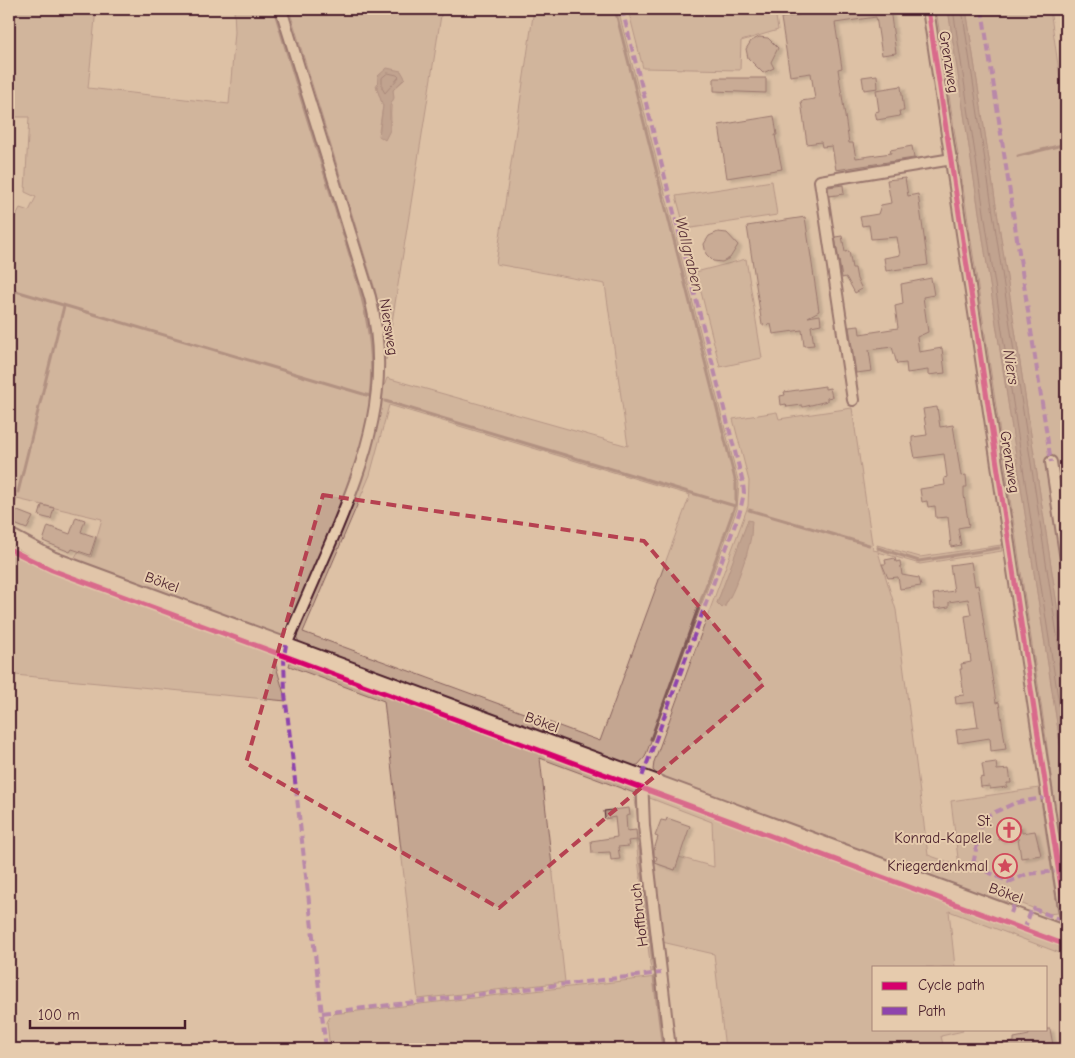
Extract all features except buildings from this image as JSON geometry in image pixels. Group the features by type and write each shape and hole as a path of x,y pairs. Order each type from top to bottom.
{"main road":[{"name":"Bökel","path":"9,536 52,559 1066,934"}],"street":[{"name":"Niersweg","path":"281,9 370,297 377,330 380,358 374,416 361,468 286,645"},
{"name":"Grenzweg","path":"928,9 1066,920"},
{"path":"853,400 820,181 952,159"},
{"path":"1051,462 1066,560"},
{"name":"Hoffbruch","path":"642,777 644,832 670,1049"}],"highlighted area":[{"path":"323,495 644,541 764,684 499,908 246,763"}],"shaded area":[{"path":"9,9 96,9 88,88 229,104 235,32 234,9 277,9 364,292 374,344 374,401 353,482 286,634 279,636 74,559 78,552 91,557 102,519 17,499 9,526 9,229 20,208 29,211 36,197 25,192 29,117 9,117"},
{"path":"289,9 442,9 386,360 386,342 375,289","holes":["403,81 393,90 391,121 379,131 383,106 376,85"]},
{"path":"534,9 618,9 739,484 737,509 645,757 638,765 631,766 300,644 296,636 296,629 387,378 628,446 605,284 496,264","holes":["389,405 690,495 600,741 303,632 370,475"]},
{"path":"628,9 833,9 776,17 778,30 741,41 740,70 643,68"},
{"path":"936,9 948,9 1066,782 1066,887 1043,717"},
{"path":"966,9 1050,9 1066,121 1066,454 1061,456 1066,490 1066,664"},
{"path":"772,181 777,215 685,229 676,196"},
{"path":"746,259 762,358 720,367 696,272"},
{"path":"852,408 873,550 878,551 877,545 920,557 1001,545 1002,551 920,564 878,552 896,610 928,855 959,866 951,801 1039,788 1058,913 1047,914 1013,900 1010,902 986,898 658,776 653,770 654,762 748,506 749,481 733,419 777,412 779,419","holes":["744,535 747,554 725,607 717,603"]},
{"path":"9,542 277,648 274,659 286,701 15,675 9,694"},
{"path":"292,655 636,781 657,971 651,972 636,841 641,840 634,793 540,758 565,982 418,999 384,701 289,666"},
{"path":"653,787 991,912 993,920 1063,948 1065,955 949,911 955,966 872,966 872,1030 962,1030 941,1036 944,1049 725,1049 714,954 662,942 653,862 675,870 679,857 714,867 712,822 647,797"},
{"path":"657,977 665,1049 330,1049 327,1022 332,1014"}],"water":[{"name":"Niers","path":"948,9 966,9 1066,664 1066,782"},
{"path":"387,68 401,71 405,78 393,90 394,98 390,106 390,130 385,140 379,136 383,106 377,89 378,76"},
{"path":"748,520 752,521 751,538 746,556 730,597 722,608 717,603"}],"waterway":[{"path":"9,289 370,396 371,346 362,295 274,9"},
{"name":"Wallgraben","path":"615,9 736,483 736,505"},
{"path":"1018,156 1066,144"},
{"path":"18,492 64,306"},
{"path":"385,401 735,506 651,739"},
{"name":"Wallgraben","path":"749,510 869,545"},
{"name":"Wallgraben","path":"878,548 919,561 999,548"},
{"path":"639,841 654,971"},
{"path":"654,977 663,1049"}],"marked path":[{"path":"622,9 744,493 740,511 642,777"},
{"path":"982,9 1051,462"},
{"path":"1061,527 1066,525"},
{"path":"286,645 284,656 285,694 326,1049"},
{"path":"1048,797 1015,803 982,818 973,865 1009,882 1027,874 1059,871"},
{"path":"1011,913 1015,902"},
{"path":"1024,930 1032,908 1066,922"},
{"path":"322,1013 661,973"}],"cycle path":[{"path":"928,9 1066,920"},
{"path":"9,549 52,570 1066,945"}],"place":[{"name":"St. Konrad-Kapelle","path":"1009,830"},
{"name":"Kriegerdenkmal","path":"1005,866"}]}
